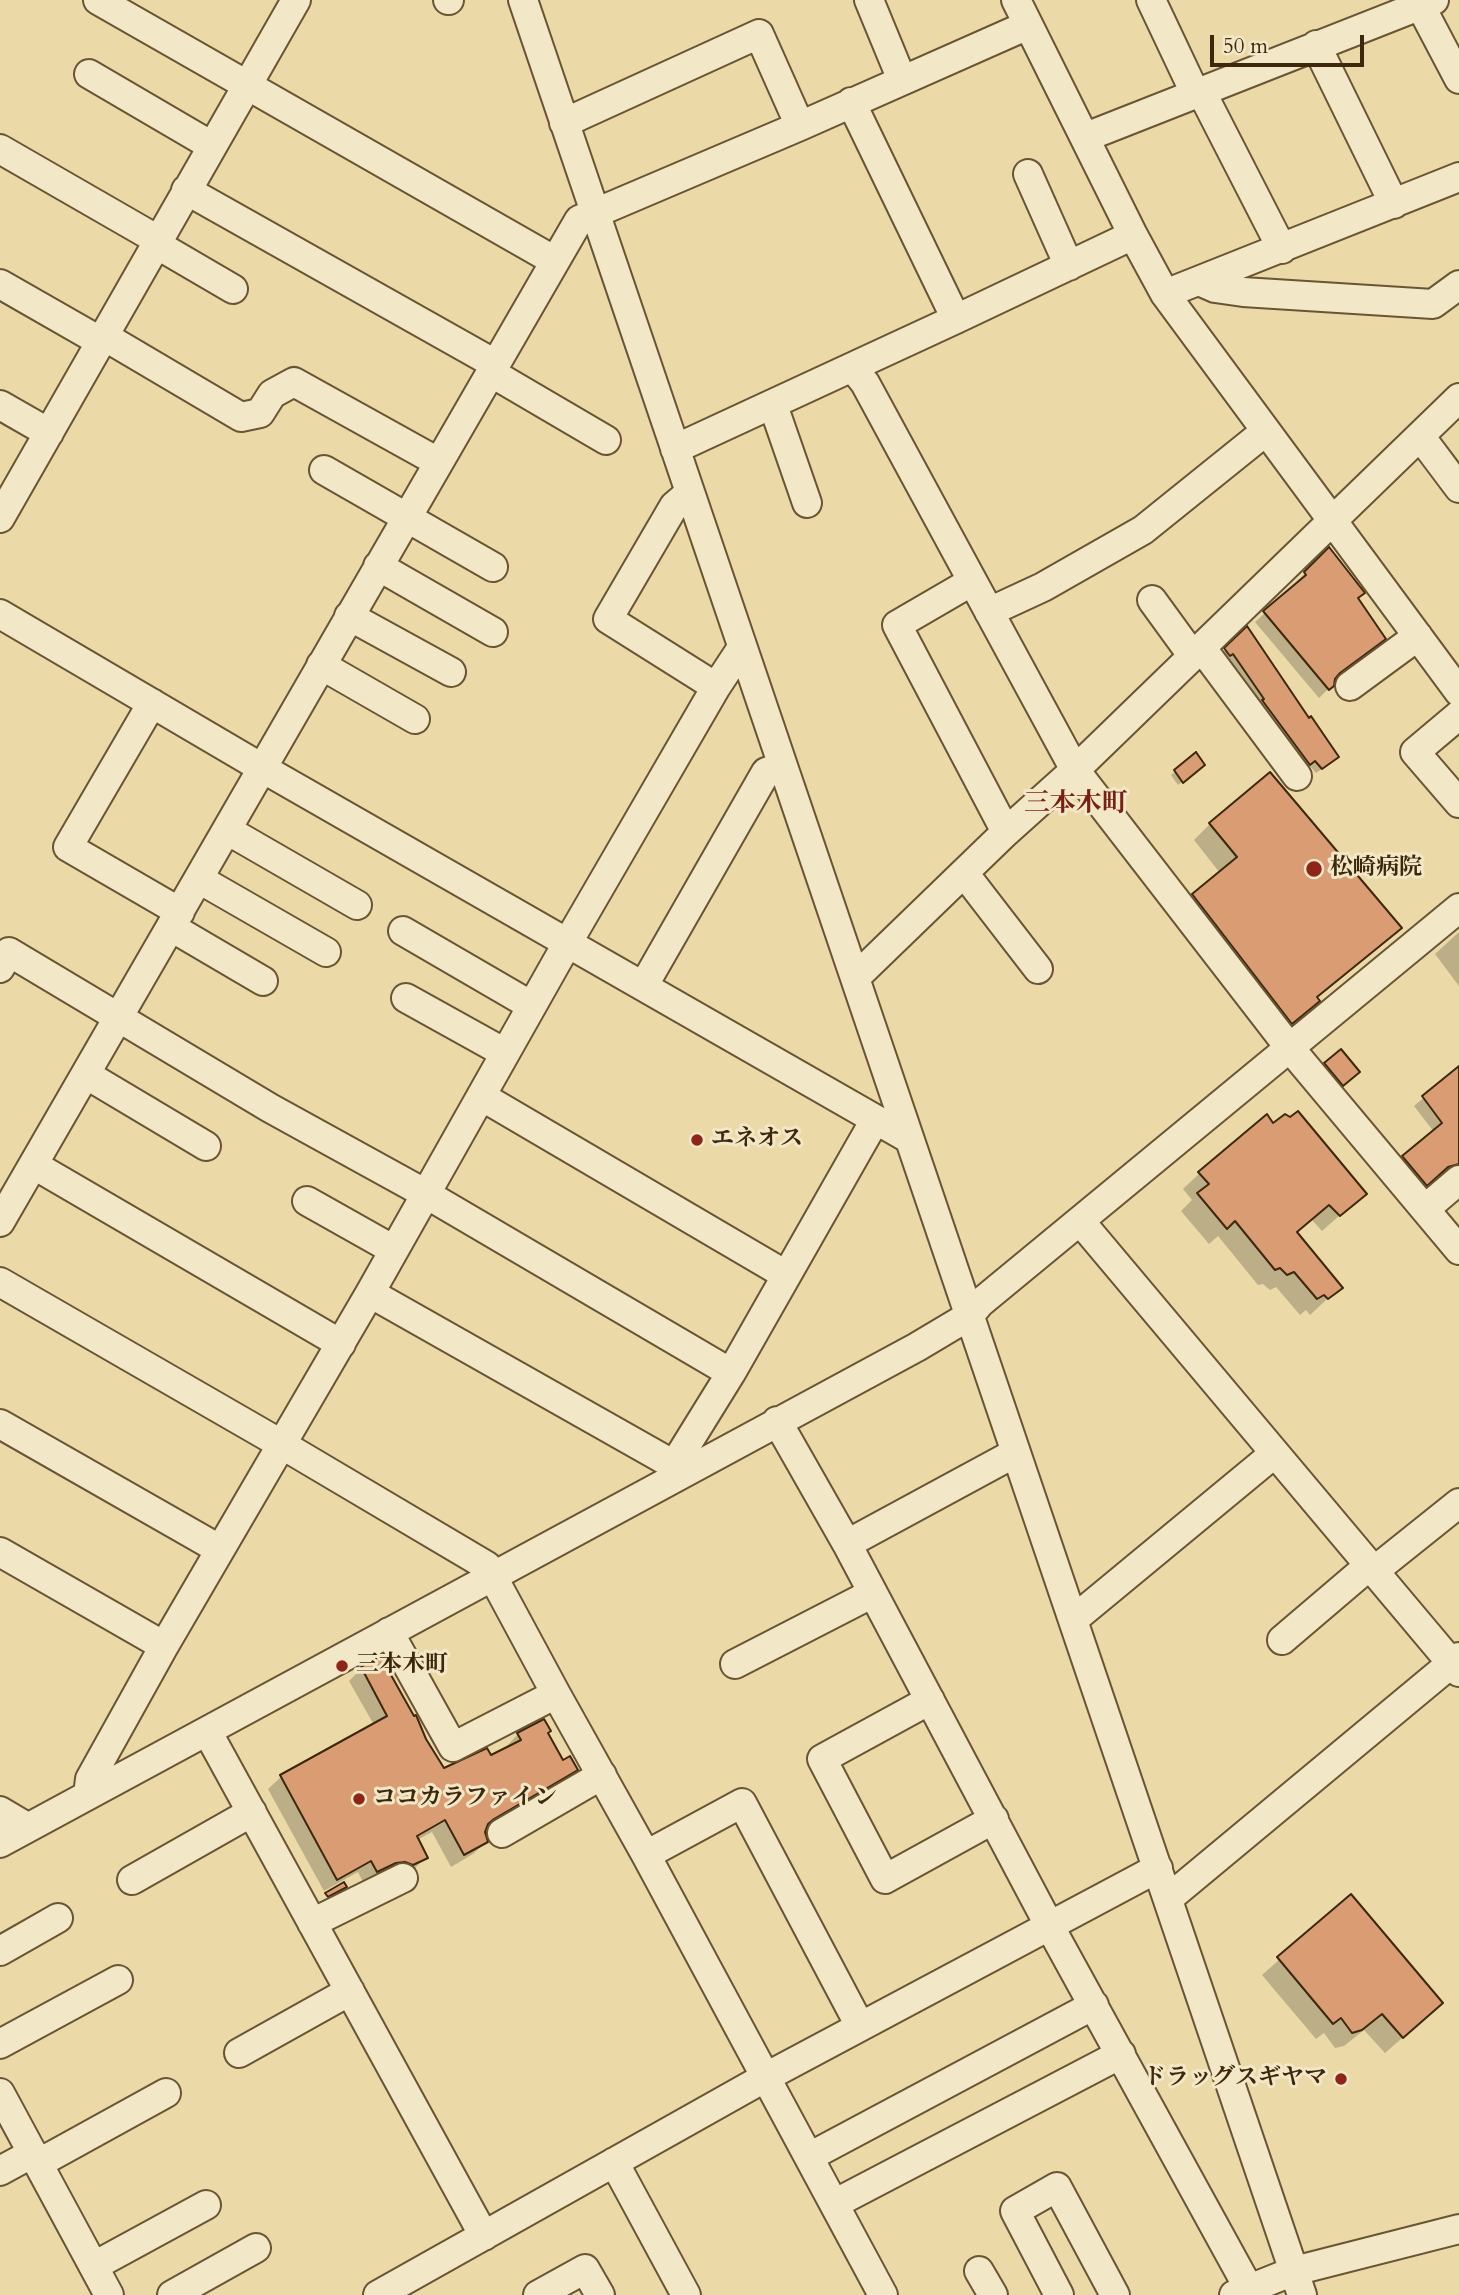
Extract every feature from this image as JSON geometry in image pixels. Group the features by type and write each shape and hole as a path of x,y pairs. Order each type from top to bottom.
{"street":[{"path":"98,0 555,261"},
{"path":"0,517 296,0"},
{"path":"523,0 741,649 1169,1898 1298,2283"},
{"path":"869,0 902,80"},
{"path":"1151,0 1282,249"},
{"path":"1086,137 1427,3 1459,79"},
{"path":"0,1223 579,220 902,80 1022,12 1165,294 1418,636 1449,658 1459,692"},
{"path":"564,123 758,34 800,126"},
{"path":"1316,45 1394,204"},
{"path":"89,74 212,146"},
{"path":"851,102 956,319"},
{"path":"0,149 233,289"},
{"path":"1028,174 1069,266"},
{"path":"1165,294 1459,177"},
{"path":"186,190 493,368 606,440"},
{"path":"675,449 1133,235"},
{"path":"1199,281 1215,288 1242,292 1433,304 1459,285"},
{"path":"0,284 90,336 114,342 241,417 260,413 272,394 294,382 438,462"},
{"path":"853,368 865,383 1075,770 1289,1047 1459,1250"},
{"path":"855,978 1006,832 1075,770 1459,398"},
{"path":"0,405 49,433"},
{"path":"773,405 807,503"},
{"path":"989,612 1043,587 1143,530 1266,431"},
{"path":"1420,436 1459,488"},
{"path":"324,470 493,567"},
{"path":"689,493 674,506 608,620 716,687"},
{"path":"378,566 493,632"},
{"path":"971,582 897,625 1006,832"},
{"path":"1152,600 1197,651 1297,776"},
{"path":"0,614 262,768 908,1138"},
{"path":"349,616 452,672"},
{"path":"1350,686 1418,636"},
{"path":"88,1795 90,1779 219,1549 341,1344 568,942 716,687 741,649"},
{"path":"321,665 415,719"},
{"path":"152,703 68,847 263,981"},
{"path":"1459,715 1415,752 1459,803"},
{"path":"644,985 766,772 782,766"},
{"path":"227,830 356,905"},
{"path":"964,873 1038,969"},
{"path":"199,879 326,952"},
{"path":"0,1843 494,1575 676,1470 777,1421 917,1347 969,1316 980,1303 1459,908"},
{"path":"403,931 532,1006"},
{"path":"0,968 9,953 270,1108 426,1194 730,1373"},
{"path":"405,998 505,1054"},
{"path":"87,1074 206,1146"},
{"path":"481,1096 786,1275"},
{"path":"676,1470 875,1120"},
{"path":"34,1164 341,1344"},
{"path":"1424,1209 1459,1180"},
{"path":"307,1201 394,1250"},
{"path":"1080,1221 1372,1568 1457,1664 1169,1898"},
{"path":"0,1282 487,1566 646,1854 883,2295"},
{"path":"370,1293 676,1470"},
{"path":"777,1421 847,1544 1049,1925 1121,2054 1242,2292 1298,2283 1459,2229"},
{"path":"0,1424 219,1549"},
{"path":"847,1544 1016,1453"},
{"path":"1073,1620 1275,1453"},
{"path":"1282,1640 1459,1503"},
{"path":"0,1552 164,1646"},
{"path":"735,1664 873,1593"},
{"path":"389,1632 453,1747 556,1694"},
{"path":"930,1700 822,1759 885,1879 994,1819"},
{"path":"207,1731 484,2236"},
{"path":"502,1833 602,1775"},
{"path":"646,1854 742,1803 860,2026"},
{"path":"0,1811 27,1827"},
{"path":"132,1880 251,1812"},
{"path":"378,2295 766,2077 1157,1868"},
{"path":"312,1923 402,1878"},
{"path":"0,1951 58,1918"},
{"path":"0,2044 118,1980"},
{"path":"239,2053 350,1991"},
{"path":"809,2157 1094,2005"},
{"path":"834,2204 1121,2054"},
{"path":"0,2093 109,2295"},
{"path":"0,2171 36,2158 166,2093"},
{"path":"614,2162 686,2295"},
{"path":"1059,2295 1015,2211 1057,2188 1115,2295"},
{"path":"94,2266 206,2205"},
{"path":"172,2295 256,2248"},
{"path":"538,2295 585,2269 600,2295"}],"building":[{"path":"1329,547 1365,593 1358,598 1386,639 1340,673 1329,690 1263,611 1306,575 1304,572"},
{"path":"1247,626 1309,718 1311,716 1339,757 1322,769 1315,761 1310,765 1262,700 1264,699 1233,654 1230,656 1224,648"},
{"path":"1196,752 1205,765 1183,783 1174,770"},
{"path":"1270,772 1402,928 1317,997 1320,1001 1292,1024 1192,894 1237,857 1209,823"},
{"path":"1341,1049 1360,1072 1343,1086 1324,1063"},
{"path":"1459,1066 1459,1164 1448,1167 1427,1186 1402,1156 1442,1123 1422,1096"},
{"path":"1298,1111 1367,1194 1340,1216 1329,1205 1297,1232 1343,1288 1328,1299 1324,1295 1317,1299 1294,1272 1287,1275 1280,1268 1275,1270 1235,1221 1227,1229 1197,1193 1209,1184 1198,1172 1267,1114 1273,1123 1285,1114 1290,1117"},
{"path":"377,1658 382,1659 444,1768 487,1748 491,1755 521,1740 517,1733 544,1719 551,1731 548,1733 563,1760 570,1756 578,1770 494,1819 485,1832 488,1842 464,1855 445,1820 417,1836 428,1858 413,1865 396,1863 377,1872 371,1861 337,1880 280,1775 387,1716 361,1667"},
{"path":"344,1882 347,1887 328,1897 325,1893"},
{"path":"1351,1894 1443,2003 1403,2038 1382,2014 1362,2030 1352,2033 1341,2018 1333,2024 1277,1957"}],"place":[{"name":"松崎病院","path":"1314,869"},
{"name":"エネオス","path":"697,1140"},
{"name":"三本木町","path":"342,1666"},
{"name":"ココカラファイン","path":"359,1799"},
{"name":"ドラッグスギヤマ","path":"1341,2079"}],"district":[{"name":"三本木町","path":"1076,805"}]}
